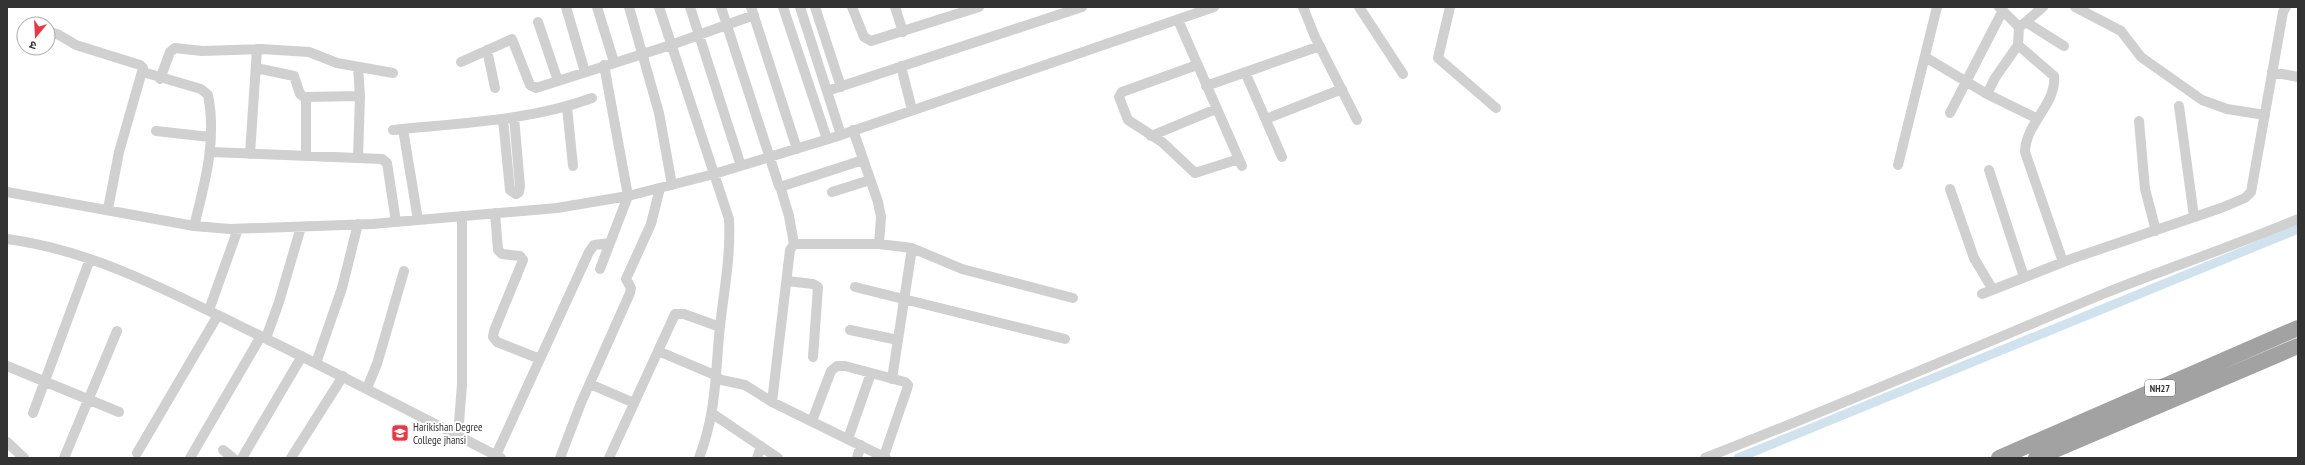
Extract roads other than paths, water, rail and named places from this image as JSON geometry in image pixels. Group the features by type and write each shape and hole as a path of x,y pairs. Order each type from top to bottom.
{"highway":[{"name":"NH27","path":"1999,458 2298,328"},
{"name":"NH27","path":"2036,458 2298,346"}],"street":[{"path":"566,7 585,72"},
{"path":"597,7 614,62"},
{"path":"629,7 660,113 672,185"},
{"path":"659,7 729,219 729,263 720,327 713,414 709,434 699,458"},
{"path":"690,7 741,166"},
{"path":"720,7 769,157 780,186 789,216 794,244 790,250 772,402"},
{"path":"783,7 827,140"},
{"path":"800,7 841,135"},
{"path":"815,7 842,87"},
{"path":"852,7 866,39 874,41 979,7"},
{"path":"895,7 902,32"},
{"path":"827,91 1082,7"},
{"path":"7,192 108,209 194,226 238,229 396,222 557,208 628,196 672,185 827,140 1214,7"},
{"path":"1304,7 1320,46 1357,120"},
{"path":"1359,7 1403,74"},
{"path":"1450,7 1438,58 1496,108"},
{"path":"1898,166 1937,7"},
{"path":"1987,94 1995,78 2018,45 2022,24 2043,7"},
{"path":"2075,7 2121,31 2141,57 2202,100 2227,109 2265,115"},
{"path":"1982,294 2063,262 2156,231 2245,198 2251,192 2283,12 2286,7"},
{"path":"1950,113 2001,8 2022,24 2064,46"},
{"path":"461,62 512,39 531,87 536,88 604,65 671,45 726,25 753,11 797,149"},
{"path":"1178,20 1216,109 1241,162 1195,173 1169,149 1126,118 1119,97 1120,93 1197,65"},
{"path":"538,22 558,81"},
{"path":"56,33 76,45 140,65 143,68 123,140 108,209"},
{"path":"2018,45 2054,76 2052,91 2026,138 2025,152 2063,262"},
{"path":"1206,86 1320,46"},
{"path":"160,79 172,48 202,51 257,49 309,52 337,63 393,73"},
{"path":"250,154 257,49"},
{"path":"487,50 495,88"},
{"path":"1925,57 1987,94 2036,118"},
{"path":"600,269 628,196 604,65"},
{"path":"901,66 912,110"},
{"path":"358,67 360,96 358,158"},
{"path":"256,68 294,76 300,94 306,97 360,96"},
{"path":"143,72 160,79 207,92 211,152 207,175 194,226"},
{"path":"1245,72 1282,157"},
{"path":"2272,72 2298,77"},
{"path":"1266,119 1342,89"},
{"path":"306,97 306,156"},
{"path":"418,220 398,129 503,119 567,107 592,98"},
{"path":"2179,106 2194,217"},
{"path":"567,107 573,166"},
{"path":"1151,136 1216,109"},
{"path":"503,119 510,190 516,194 520,192 520,186 514,117"},
{"path":"2138,121 2145,188 2156,231"},
{"path":"853,130 880,210 879,244"},
{"path":"156,131 210,136"},
{"path":"211,152 379,158 386,161 396,222"},
{"path":"780,186 863,160"},
{"path":"1989,170 2024,278"},
{"path":"832,192 870,180"},
{"path":"560,458 590,384 630,293 631,288 626,279 651,224 660,188"},
{"path":"1950,189 1974,258 1993,290"},
{"path":"495,213 498,250 502,254 520,256 523,260 494,331 493,337 497,342 540,359"},
{"path":"458,436 462,384 462,216"},
{"path":"1706,458 1846,403 1956,354 2133,282 2298,219"},
{"path":"316,363 342,288 358,224"},
{"path":"190,458 263,337 280,302 301,227"},
{"path":"209,310 238,229"},
{"path":"7,239 36,243 122,269 343,376 499,457 540,359 589,252 594,245 610,243"},
{"path":"794,244 879,244 912,248 962,268 1073,298"},
{"path":"892,379 912,248"},
{"path":"33,413 90,259"},
{"path":"367,388 377,364 404,271"},
{"path":"787,281 813,284 818,287 813,357"},
{"path":"855,287 1065,339"},
{"path":"609,458 675,314 684,314 720,327"},
{"path":"137,453 218,315"},
{"path":"850,330 898,340"},
{"path":"64,458 90,400 117,331"},
{"path":"658,351 717,377 745,385 772,402 885,457 908,387 905,382 845,366 834,368 812,421"},
{"path":"242,458 302,356"},
{"path":"7,366 119,412"},
{"path":"848,438 871,373"},
{"path":"291,458 343,376"},
{"path":"590,384 634,403"},
{"path":"713,414 778,458"},
{"path":"7,442 24,458"},
{"path":"857,458 860,445"},
{"path":"758,458 761,446"},
{"path":"223,450 233,458"}],"waterway":[{"path":"1738,458 2298,229"}],"place":[{"name":"Harikishan Degree College jhansi","path":"400,433"}]}
